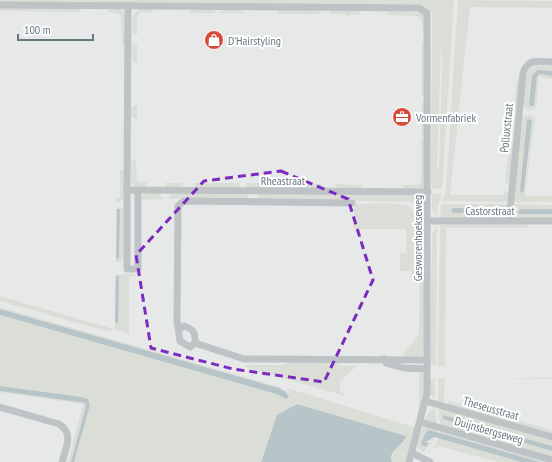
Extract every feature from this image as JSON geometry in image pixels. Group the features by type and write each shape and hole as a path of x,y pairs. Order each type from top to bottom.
{"street":[{"path":"0,4 128,6 127,269 138,269 138,190"},
{"name":"Gesworenhoekseweg","path":"128,6 418,8 427,13 428,221 425,401 409,462"},
{"name":"Polluxstraat","path":"510,220 523,73 526,65 534,61 552,62"},
{"name":"Rheastraat","path":"128,190 428,192"},
{"path":"179,330 184,326 191,328 196,336 195,343 190,347 184,345 179,337 177,320 178,206 184,200 352,202"},
{"name":"Castorstraat","path":"428,221 552,221"},
{"path":"195,343 244,359 426,360"},
{"path":"384,360 386,363 404,368 426,369"},
{"name":"Theseusstraat","path":"425,401 552,437"},
{"path":"0,407 60,424 64,427 69,438 62,462"},
{"name":"Duijnsbergseweg","path":"420,422 552,460"},
{"path":"412,453 430,462"}],"highlighted area":[{"path":"281,171 348,199 373,280 324,382 233,369 151,348 136,255 204,181"}],"shaded area":[{"path":"0,0 552,0 552,462 0,462"},
{"path":"0,0 454,0 442,188 432,189 431,179 432,14 426,7 0,2","holes":["441,45 442,61 439,167 437,167"]},
{"path":"458,0 552,1 552,8 470,7 450,195 504,195 505,190 508,194 507,202 442,201 446,191"},
{"path":"0,7 78,8 82,12 0,11"},
{"path":"111,8 120,9 125,13 127,43 122,46 121,16 117,13 107,12"},
{"path":"140,9 151,9 154,12 141,12 137,16 137,35 135,35 132,32 133,19 135,13"},
{"path":"192,9 213,9 216,13 189,13"},
{"path":"223,9 240,10 244,13 220,13"},
{"path":"279,10 317,10 321,14 276,14"},
{"path":"332,10 360,11 361,15 349,14 349,17 346,17 345,14 328,14"},
{"path":"389,11 421,13 424,15 424,36 422,21 419,16 385,15"},
{"path":"422,42 427,46 426,91 422,96"},
{"path":"137,44 137,64 132,60 132,47"},
{"path":"540,64 552,66 552,71 538,70 533,74 531,85 534,106 537,76 540,74 552,76 552,79 539,77 536,108 533,110 527,110 523,106 525,80 530,69"},
{"path":"538,70 552,71 552,76 540,74 537,76 534,106 530,106 532,75"},
{"path":"517,78 520,82 518,105 514,108"},
{"path":"422,101 426,105 426,133 423,136 422,136"},
{"path":"137,105 137,120 131,116 131,108"},
{"path":"526,115 531,115 535,119 525,194 527,196 552,196 552,202 513,202 522,118","holes":["528,119 532,121 525,191 520,192"]},
{"path":"530,119 532,121 524,191 522,193 520,191 527,120"},
{"path":"421,138 426,141 424,187 422,189 405,190 402,185 417,185 421,182"},
{"path":"509,148 513,152 509,182 505,184"},
{"path":"134,159 136,159 137,181 148,183 145,188 136,188 131,181 131,163"},
{"path":"120,169 125,172 125,198 116,203 116,198 120,198"},
{"path":"164,183 182,183 182,185 178,188 167,188"},
{"path":"194,183 240,183 240,185 236,189 197,188"},
{"path":"245,183 323,184 319,189 248,189"},
{"path":"335,184 362,185 362,187 358,190 338,190"},
{"path":"145,193 159,193 163,199 140,200"},
{"path":"172,193 246,194 250,199 167,199"},
{"path":"434,193 442,194 438,205 437,217 432,209 432,195"},
{"path":"259,194 416,196 416,202 255,199"},
{"path":"417,196 424,199 424,353 420,357 405,357 404,353 417,337 419,330 421,205 420,202 417,202"},
{"path":"354,204 398,204 408,206 413,210 416,217 418,236 416,271 414,274 411,275 411,271 400,271 400,253 406,253 406,229 354,229"},
{"path":"441,204 507,204 506,211 501,218 440,218","holes":["453,208 497,209 498,213 452,213 451,211"]},
{"path":"512,204 552,205 552,209 520,209 518,211 520,214 552,214 552,219 518,218 513,213"},
{"path":"116,207 124,208 125,257 120,262 116,262","holes":["117,210 120,210 119,258 117,259"]},
{"path":"453,208 497,209 499,211 497,213 452,213 451,210"},
{"path":"117,209 120,209 119,258 117,259 116,258"},
{"path":"520,209 552,209 552,214 520,214 518,212"},
{"path":"440,225 527,225 530,228 446,228 445,366 438,366"},
{"path":"437,226 436,366 430,362 432,234"},
{"path":"134,274 136,276 129,276 129,334 115,330 115,275","holes":["118,276 118,323 116,323 116,277"]},
{"path":"116,276 119,276 118,323 115,323"},
{"path":"0,296 114,329 109,332 0,301"},
{"path":"0,307 279,387 290,394 287,388 414,427 416,423 405,462 392,462 391,457 394,451 402,444 406,436 297,404 277,415 261,462 74,462 90,405 89,401 82,397 0,386 0,315 276,394 286,399 286,392 279,388 0,309"},
{"path":"0,309 279,388 286,392 289,397 286,399 276,394 0,315"},
{"path":"293,362 339,362 339,366 357,366 340,381 340,392 345,393 345,396 245,367 245,365 282,365"},
{"path":"419,371 424,375 423,393 419,411"},
{"path":"434,378 435,400 430,393 430,381"},
{"path":"438,378 445,378 444,403 438,401"},
{"path":"445,378 552,378 552,379"},
{"path":"0,386 88,399 90,405 74,462 71,462 86,406 85,403 0,391"},
{"path":"0,391 85,403 86,406 71,462 68,462 83,404"},
{"path":"449,401 552,430 552,434 448,404"},
{"path":"297,404 406,436 402,444 392,454 392,462 261,462 277,415"},
{"path":"435,408 437,426 424,421 428,412"},
{"path":"438,408 552,441 552,446 443,415 451,421 552,451 552,458 440,427"},
{"path":"443,415 552,446 552,451 443,419"},
{"path":"423,426 437,429 437,432 429,430 426,432 422,440 422,446 428,445 433,438 435,439 424,452 420,450 417,445"},
{"path":"429,430 540,462 521,462 434,437 428,441 424,441 429,443 426,446 423,446 421,443 426,432"},
{"path":"440,430 552,462 540,462 440,433"},
{"path":"438,438 521,462 497,462 439,446 431,450 430,453 427,453 436,445"}],"place":[{"name":"D'Hairstyling","path":"214,40"},
{"name":"Vormenfabriek","path":"402,117"}]}
